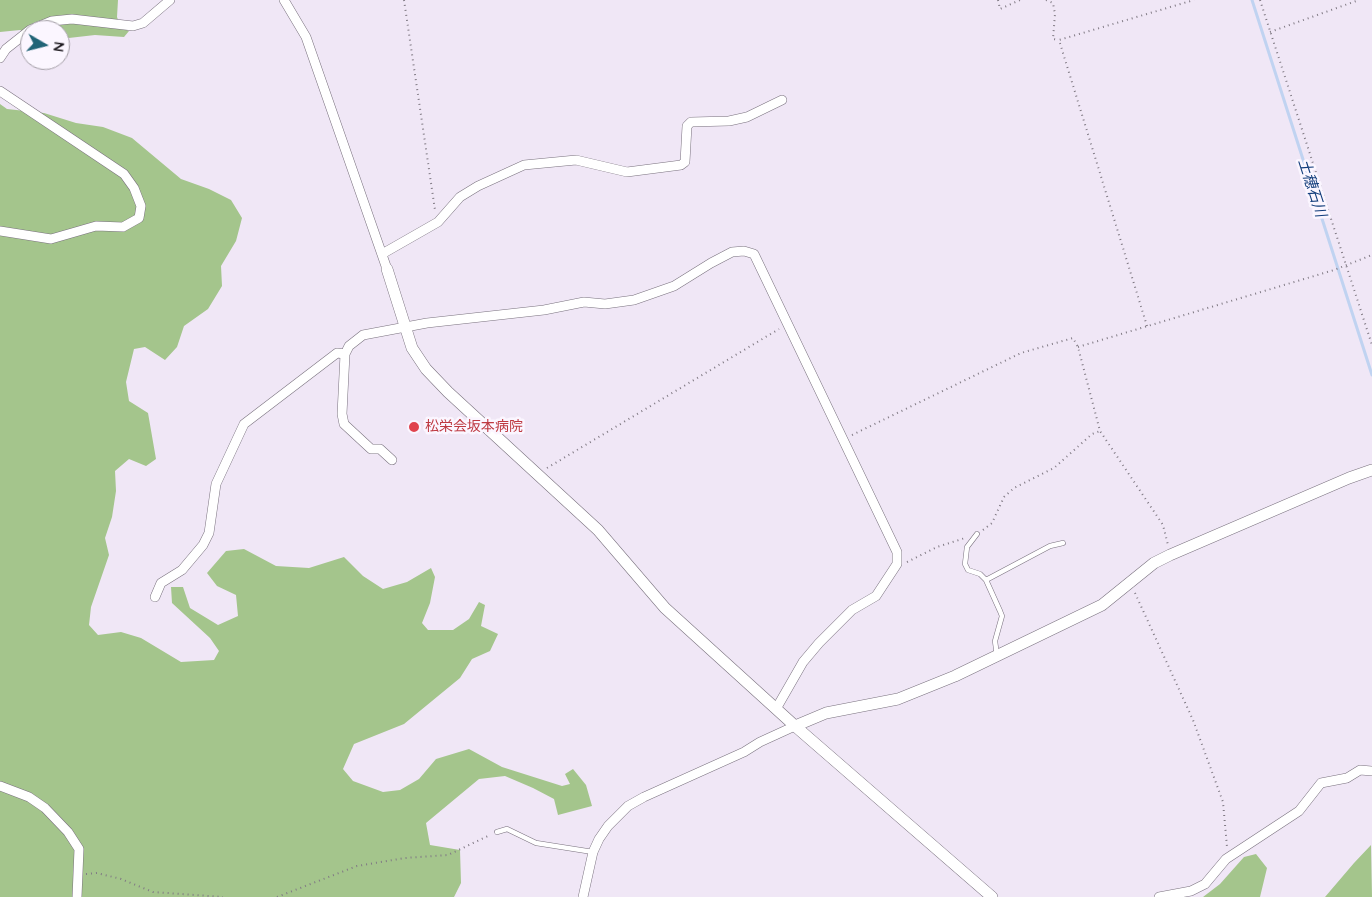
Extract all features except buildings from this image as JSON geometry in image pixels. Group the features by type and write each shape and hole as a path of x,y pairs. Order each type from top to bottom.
{"street":[{"path":"62,20 72,19 133,26 143,23 170,0"},
{"path":"284,0 306,37 382,254 412,348 426,369 598,530 665,608 795,726 992,897"},
{"path":"0,58 6,49 20,38"},
{"path":"0,91 124,174 134,188 141,206 139,218 123,227 96,226 51,239 0,231"},
{"path":"382,254 438,222 460,197 478,186 524,165 576,160 627,172 681,165 685,162 687,126 692,122 729,121 747,117 782,100"},
{"path":"392,460 380,449 371,449 344,424 342,414 345,354 349,346 364,334 492,315 544,310 584,302 604,304 634,300 674,286 711,262 732,252 744,251 754,254 897,552 897,564 876,596 852,610 818,643 804,662 776,709"},
{"path":"155,597 161,583 182,570 206,540 209,534 216,484 244,424 337,353 345,354"},
{"path":"583,897 592,852 608,826 628,806 644,797 826,713 898,698 998,657 1102,605 1154,563 1170,555 1340,481 1372,470"},
{"path":"1159,897 1191,891 1205,884 1226,859 1299,812 1321,783 1347,778 1360,770 1372,771"},
{"path":"0,786 28,797 45,808 68,832 79,849 77,897"}],"lane":[{"path":"977,534 967,548 965,564 968,570 980,574 986,580 1002,616 995,641 998,657"},
{"path":"986,580 1050,546 1063,543"},
{"path":"497,832 507,829 536,843 592,852"}],"path":[{"path":"404,0 438,222"},
{"path":"998,0 1000,9 1020,0"},
{"path":"1046,0 1053,3 1053,39 1059,40 1194,0"},
{"path":"1260,0 1372,345"},
{"path":"1270,32 1360,0"},
{"path":"1059,40 1147,326"},
{"path":"1078,347 1372,256"},
{"path":"540,476 545,468 787,324"},
{"path":"844,440 1021,353 1073,338 1078,347 1100,430 1163,525 1170,555"},
{"path":"897,564 977,534 992,523 1004,497 1014,488 1054,468 1092,434 1100,430"},
{"path":"1128,585 1134,591 1193,720 1223,802 1226,859"},
{"path":"277,897 357,866 405,858 448,855 497,832"},
{"path":"79,876 97,873 121,879 153,892 223,897"}],"green space":[{"path":"0,0 118,0 117,17 121,28 129,31 124,37 95,35 70,38 70,20 20,20 20,30 0,32"},
{"path":"0,104 7,109 44,113 76,123 103,127 132,138 181,179 209,189 231,200 242,218 236,241 221,266 222,286 208,309 184,326 177,347 165,360 145,347 134,349 126,382 129,401 148,413 156,459 146,466 129,459 115,471 116,491 112,517 105,538 109,555 91,607 89,625 98,635 121,632 141,638 181,662 214,660 219,651 210,638 172,603 171,587 183,587 190,608 218,625 238,616 236,595 217,586 207,573 226,551 244,549 276,566 309,568 344,557 363,576 383,589 407,582 431,568 435,577 430,603 422,623 428,630 453,630 469,619 479,602 485,605 481,626 498,634 490,651 472,659 460,678 404,724 354,744 343,769 353,781 383,792 400,790 419,779 436,759 469,749 502,767 562,786 570,784 565,774 573,769 586,785 592,806 558,815 554,799 533,788 505,776 479,779 426,823 430,845 460,850 461,883 454,897 0,897"},
{"path":"1371,845 1372,897 1325,897 1354,863"},
{"path":"1256,854 1267,868 1260,897 1203,897 1220,884 1244,857"}],"waterway":[{"name":"土穂石川","path":"1252,0 1372,375"}],"place":[{"name":"松栄会坂本病院","path":"414,427"}]}
